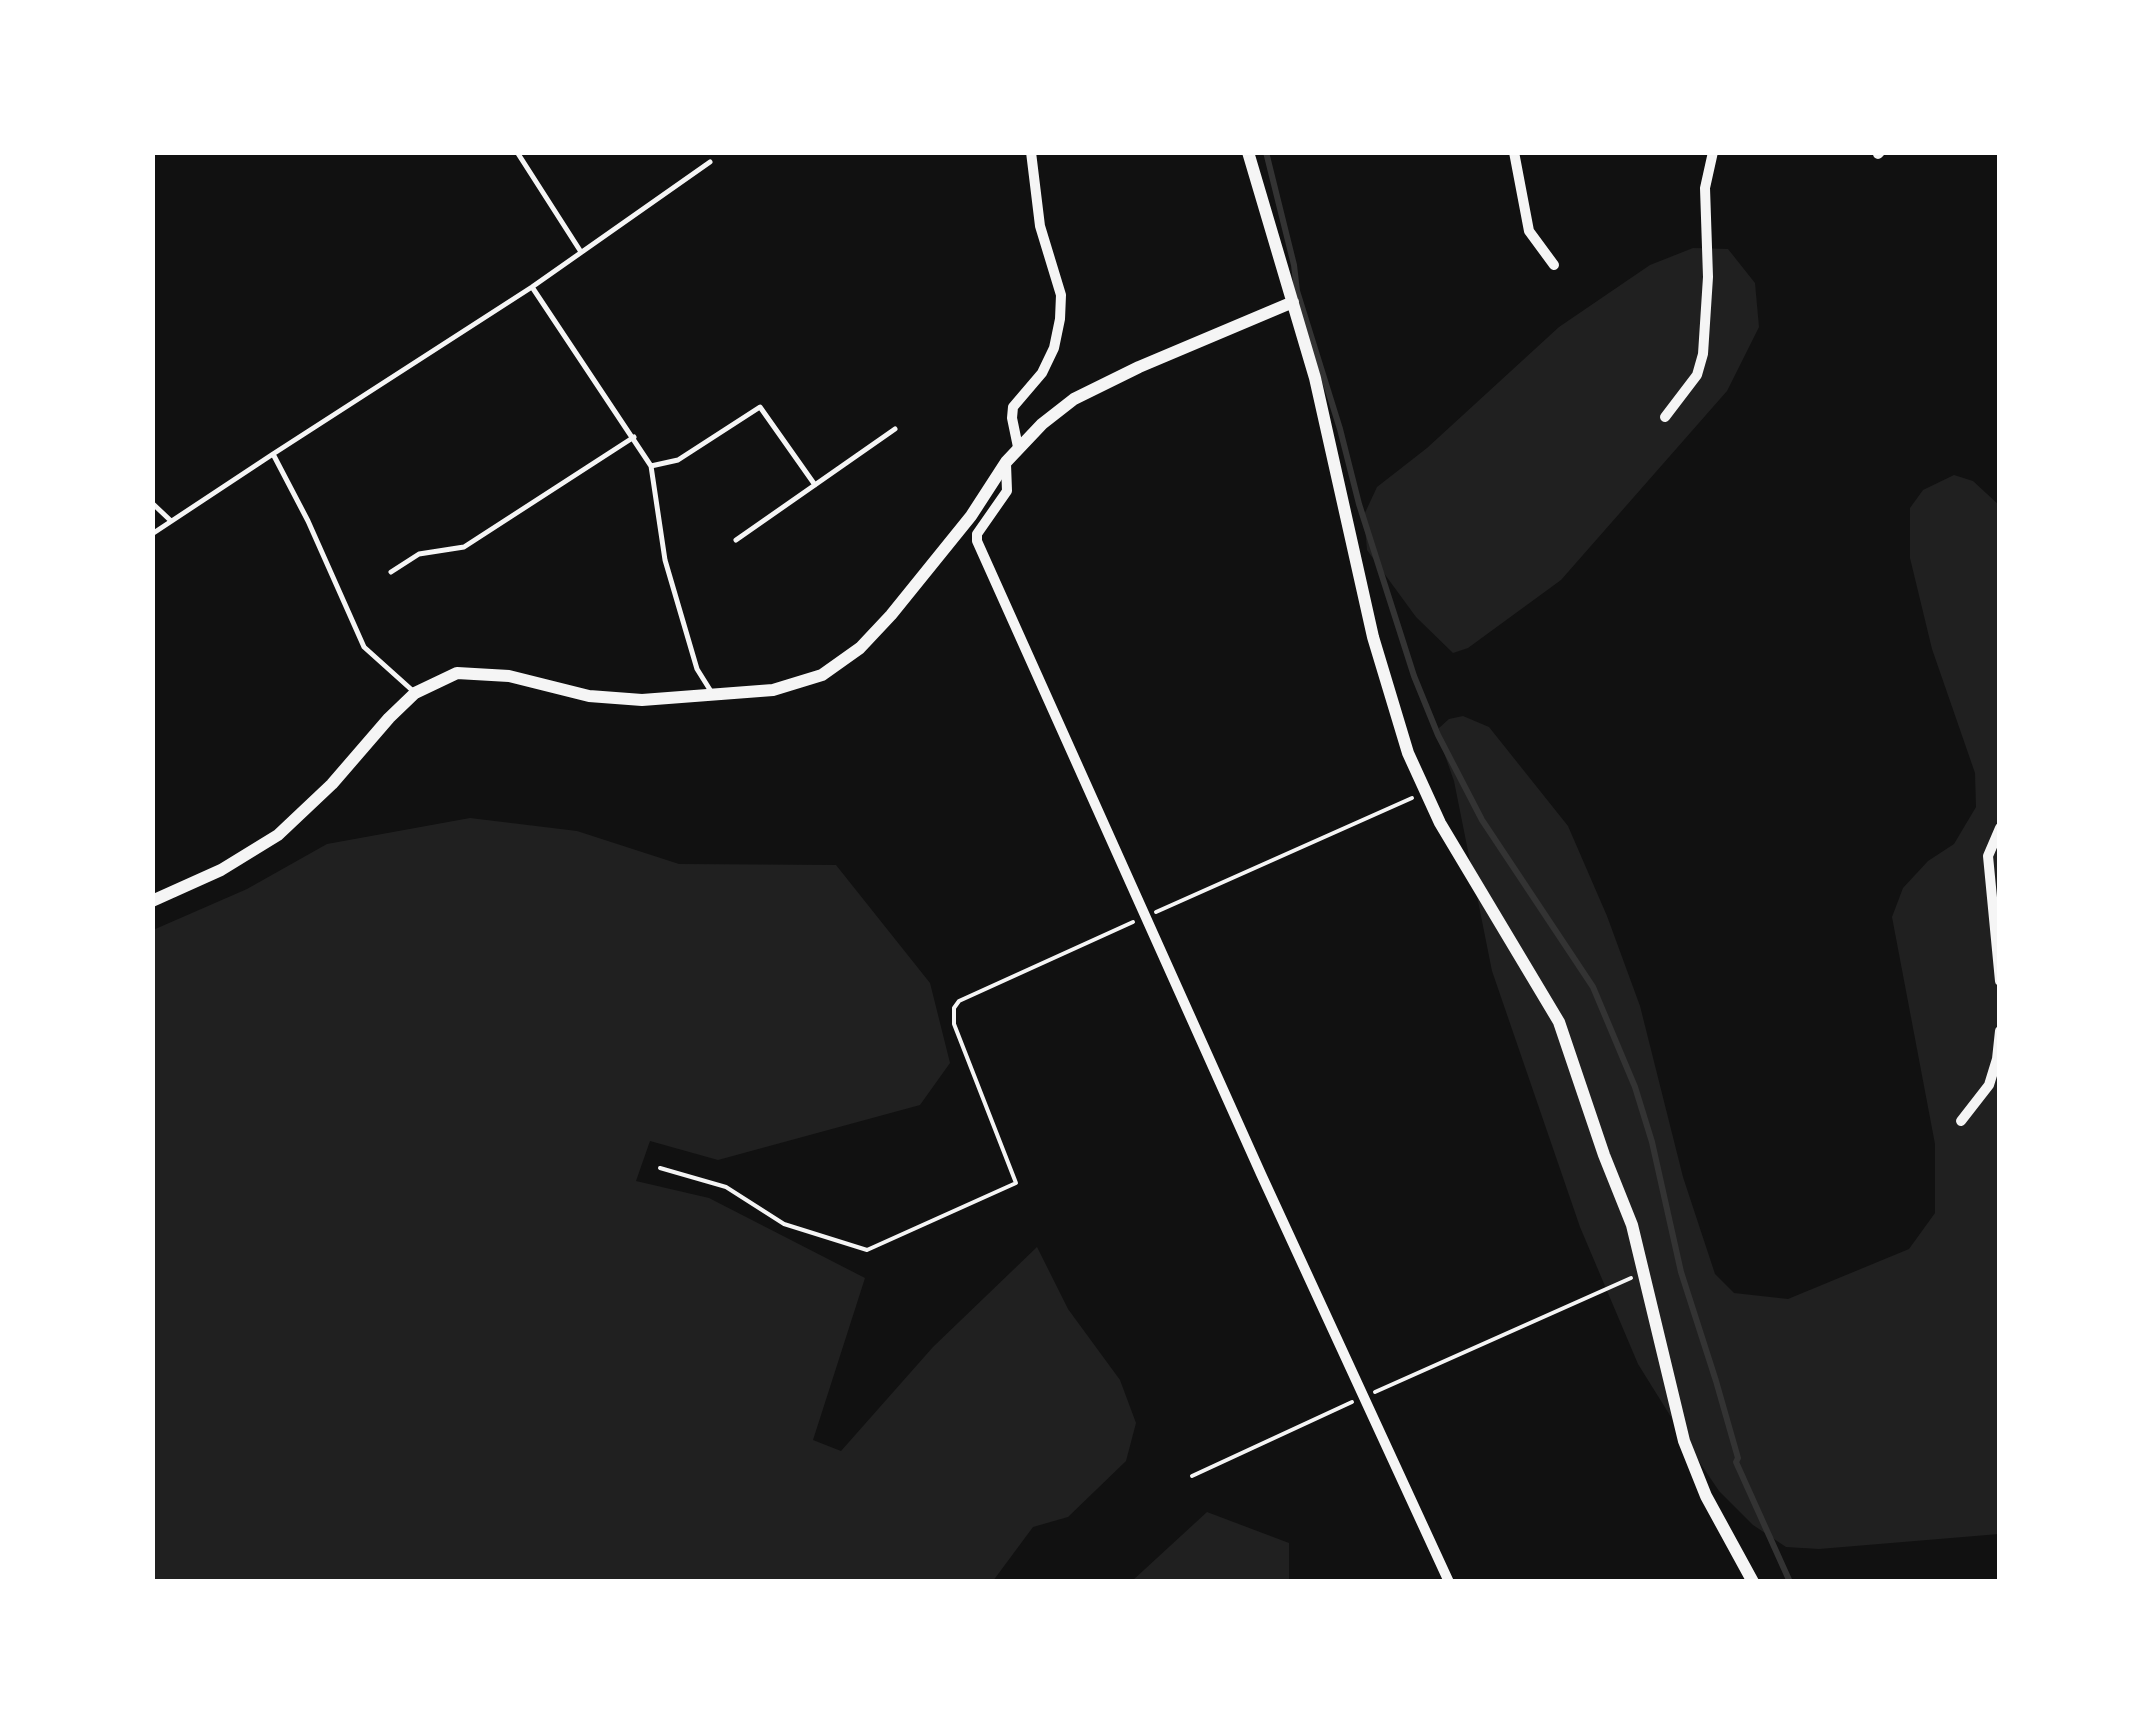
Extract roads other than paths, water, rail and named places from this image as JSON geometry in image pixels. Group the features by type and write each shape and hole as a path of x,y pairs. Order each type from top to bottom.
{"street":[{"path":"1018,447 1013,407 1042,373 1054,348 1060,319 1061,295 1040,226 1031,152"},
{"path":"1248,152 1315,378 1373,637 1408,752 1440,823 1558,1022 1632,1225 1684,1441 1706,1496 1753,1582"},
{"path":"1514,152 1529,231 1554,265"},
{"path":"1665,417 1697,375 1702,354 1708,277 1706,188 1712,152"},
{"path":"152,900 221,870 278,835 332,784 415,693 457,672 509,676 590,696 642,700 774,690 822,675 860,648 891,616 971,516 1018,447 1074,399 1139,366 1293,302"},
{"path":"1006,462 1006,491 977,534 977,540 1449,1582"},
{"path":"2000,828 1988,856 2000,981"},
{"path":"1960,1122 1989,1086 2000,1031"}],"lane":[{"path":"517,152 581,252"},
{"path":"152,534 532,286 710,162"},
{"path":"532,286 652,466 665,560 696,669 714,696"},
{"path":"652,466 678,460 760,407 814,486"},
{"path":"736,540 895,429"},
{"path":"391,572 418,554 464,547 634,438"},
{"path":"273,454 308,521 364,648 415,693"},
{"path":"152,503 170,520"}],"waterway":[{"path":"1266,152 1297,291 1414,676 1438,735 1482,820 1593,987 1635,1087 1652,1142 1681,1272 1716,1381 1736,1462 1790,1582"}]}
